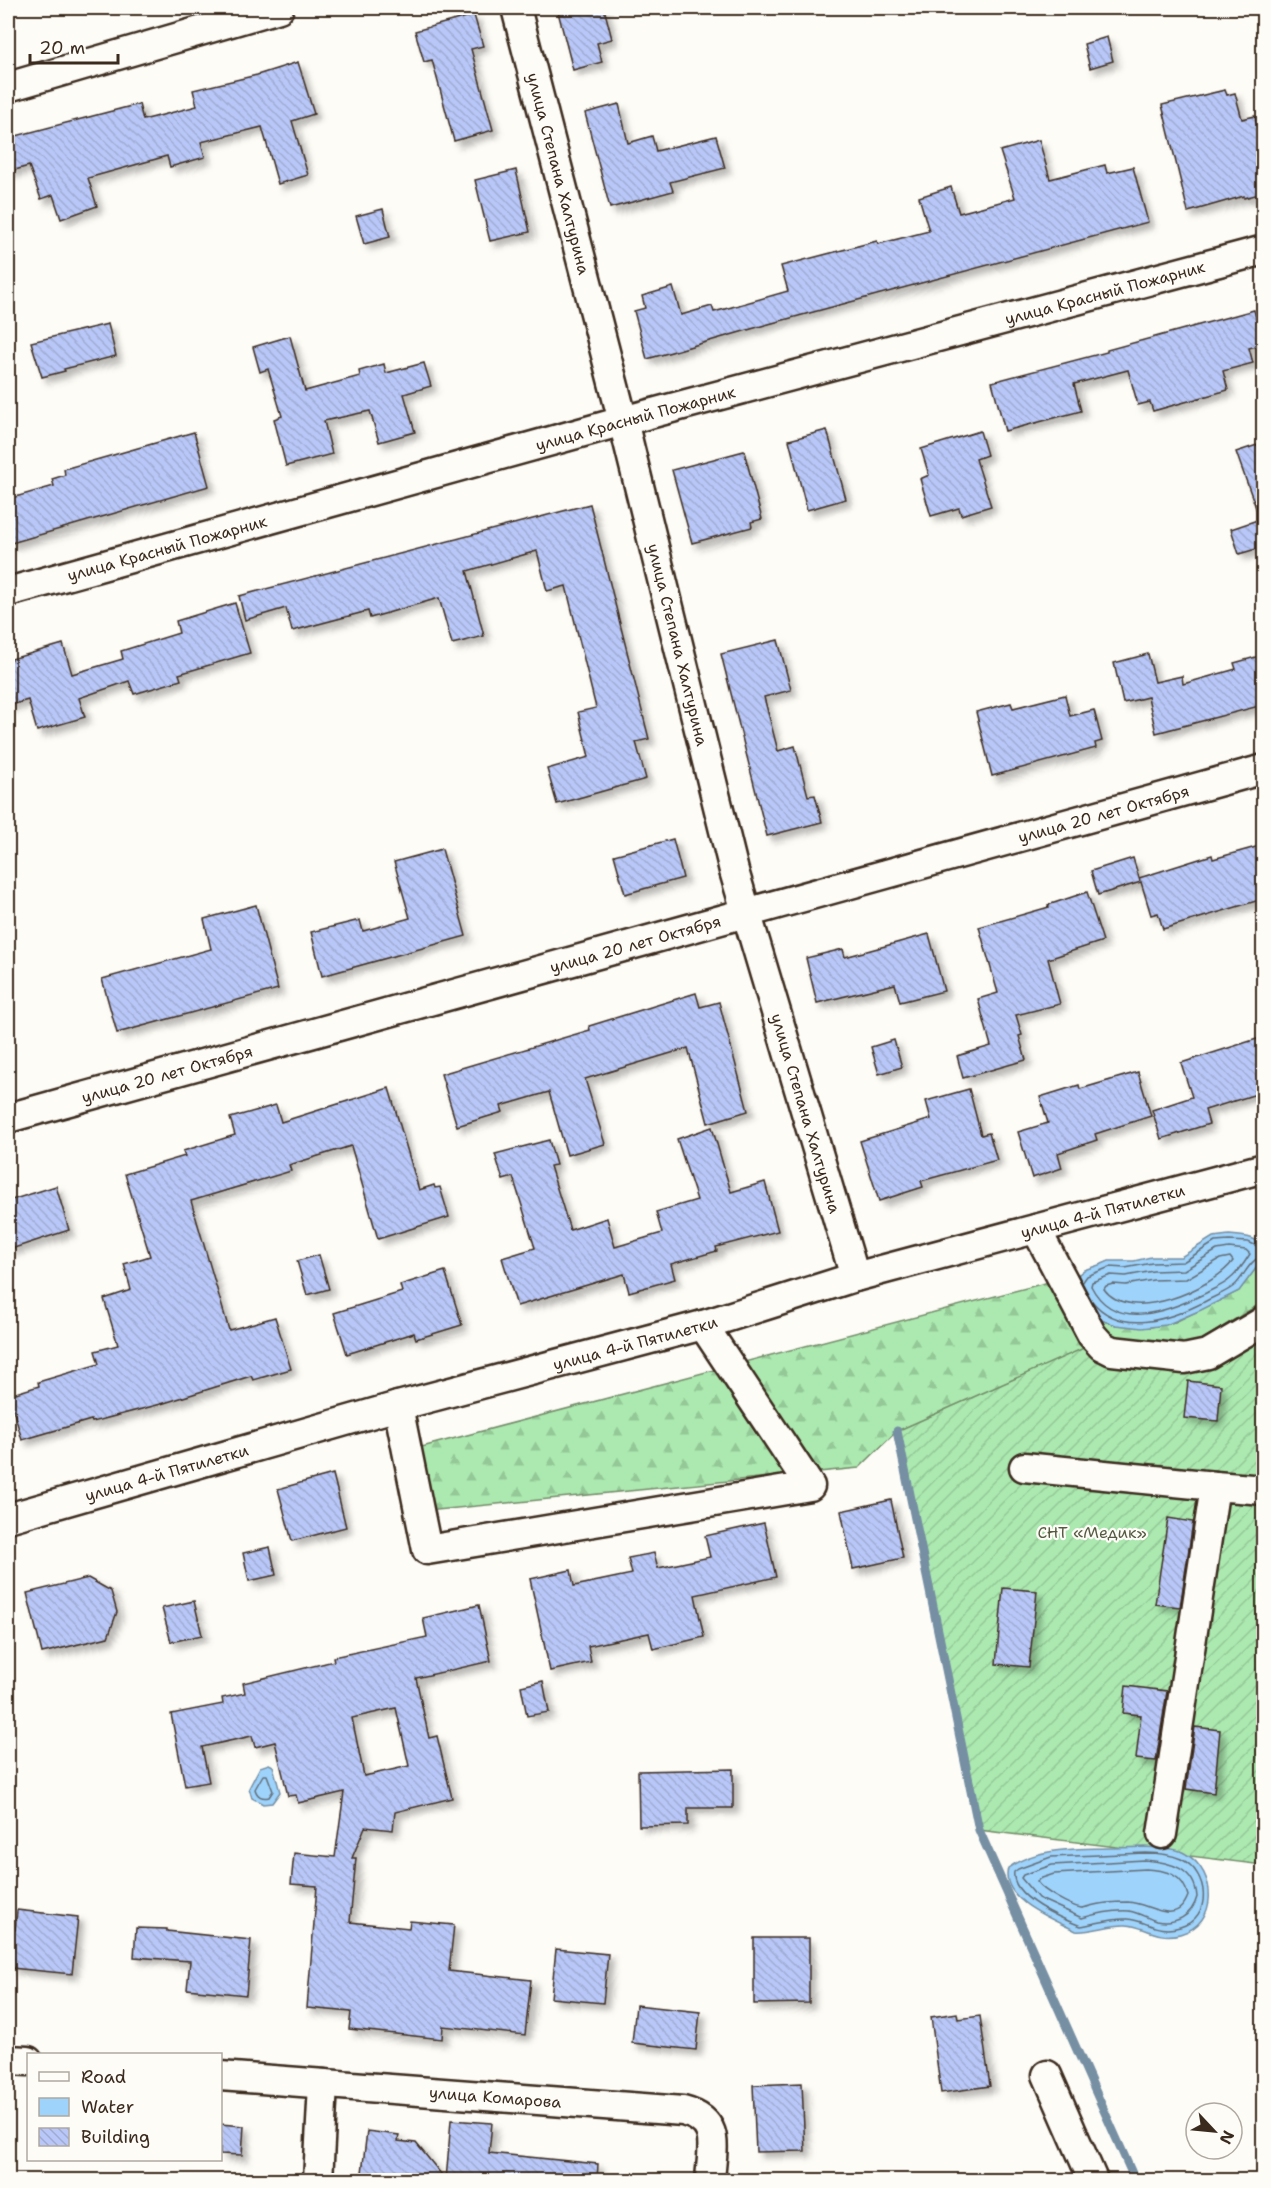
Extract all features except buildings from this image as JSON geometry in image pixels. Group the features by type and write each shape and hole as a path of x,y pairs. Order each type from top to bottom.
{"street":[{"path":"8,87 279,8"},
{"name":"улица Степана Халтурина","path":"516,8 623,421 731,861 855,1277"},
{"name":"улица Красный Пожарник","path":"8,592 623,421 1263,250"},
{"name":"улица 20 лет Октября","path":"8,1118 1263,769"},
{"name":"улица 4-й Пятилетки","path":"8,1518 398,1406 703,1325 855,1277 1263,1168"},
{"path":"1036,1229 1092,1335 1102,1346 1112,1352 1184,1359 1208,1354 1263,1321"},
{"path":"398,1406 427,1550 810,1486 703,1325"},
{"path":"1024,1467 1263,1490"},
{"path":"1162,1834 1215,1486"},
{"path":"8,2060 27,2061"},
{"path":"1047,2075 1093,2181"},
{"name":"улица Комарова","path":"222,2076 683,2111 695,2114 710,2127 710,2181"},
{"path":"318,2181 323,2084"}],"green space":[{"path":"1263,1259 1263,1302 1189,1348 897,1431 859,1468 427,1511 414,1449 1079,1274 1076,1282 1101,1320 1116,1325 1151,1327 1175,1322 1239,1291"},
{"name":"СНТ «Медик»","path":"1263,1302 1263,1865 979,1830 897,1431 1104,1339 1189,1348"}],"water":[{"path":"1229,1235 1247,1237 1259,1242 1263,1245 1263,1259 1239,1291 1166,1325 1142,1328 1116,1325 1101,1320 1076,1282 1079,1274 1084,1270 1109,1261 1181,1257 1213,1237"},
{"path":"269,1764 273,1766 280,1792 272,1803 263,1804 252,1798 249,1788 260,1767"},
{"path":"1166,1848 1182,1852 1196,1862 1204,1873 1209,1897 1207,1909 1202,1920 1193,1928 1171,1935 1157,1934 1126,1925 1076,1931 1043,1915 1020,1899 1012,1890 1007,1879 1008,1868 1038,1854 1074,1849"}],"waterway":[{"path":"897,1431 979,1830 1135,2180"}]}
